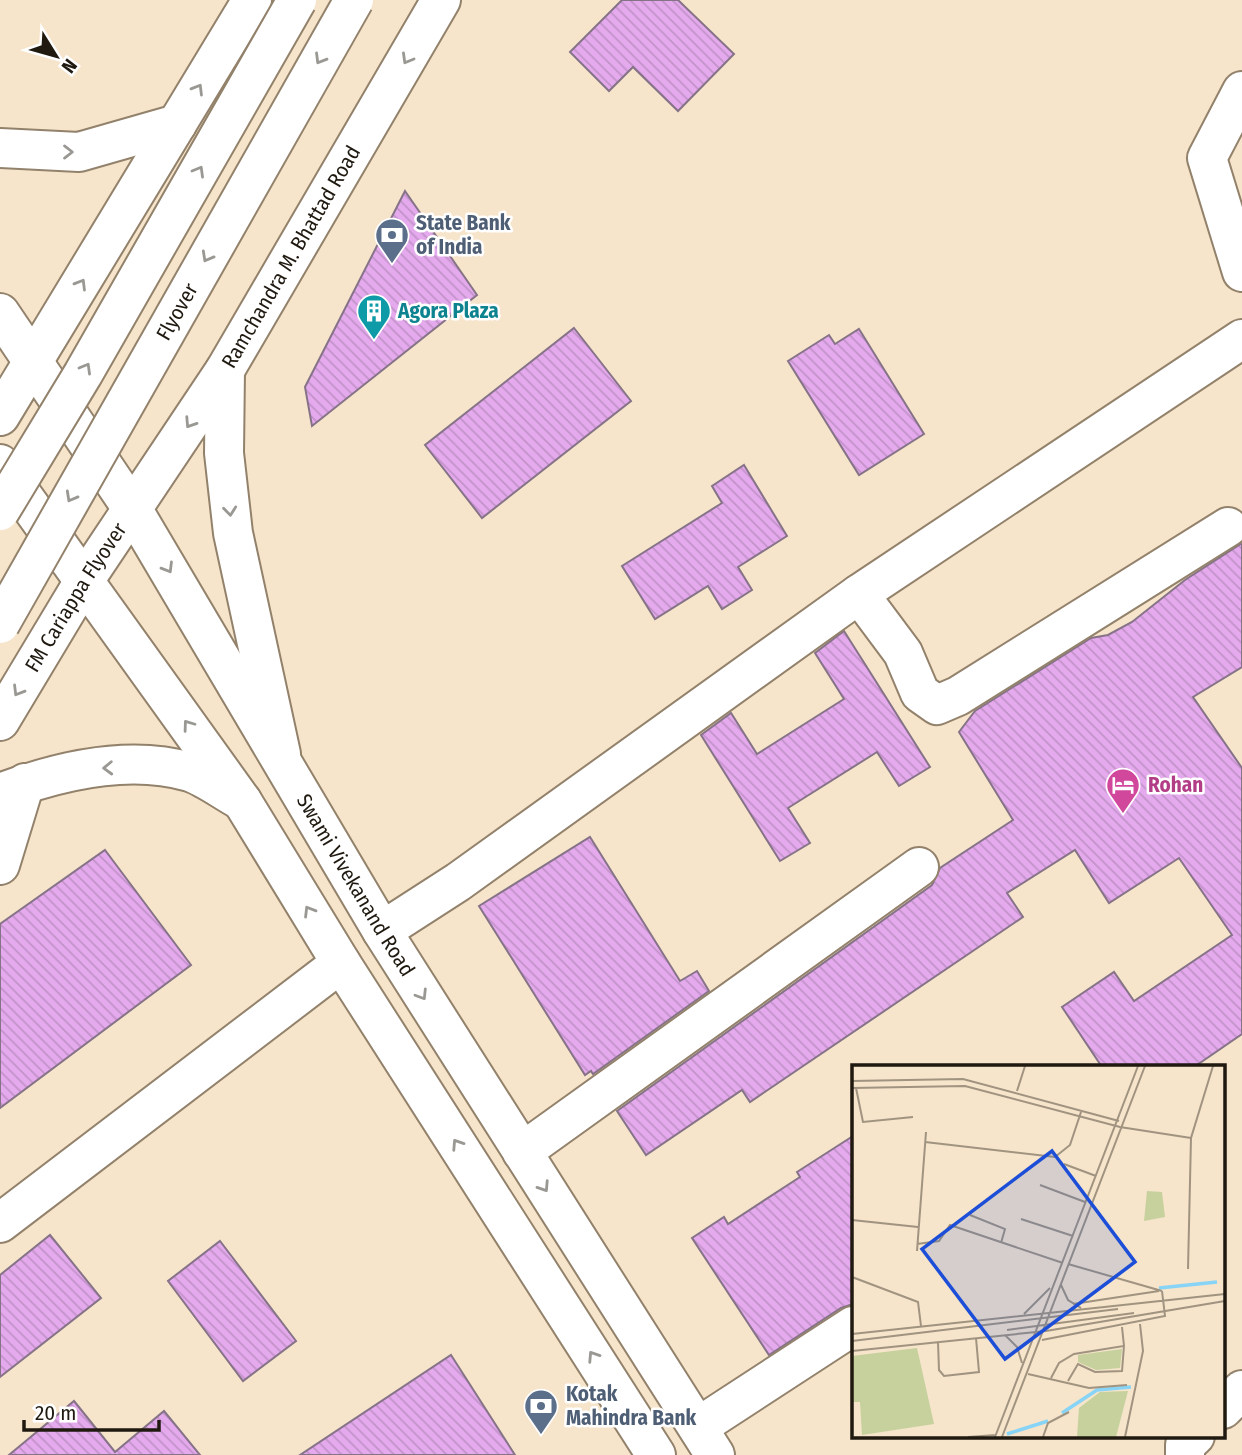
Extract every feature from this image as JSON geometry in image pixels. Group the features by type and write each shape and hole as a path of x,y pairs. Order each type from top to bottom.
{"main road":[{"path":"0,416 252,0"},
{"path":"0,510 83,374 297,0"},
{"name":"Flyover","path":"0,624 354,0"},
{"name":"Ramchandra M. Bhattad Road","path":"133,510 225,370 441,0"},
{"path":"1242,91 1207,158 1242,272"},
{"path":"0,148 79,152 177,124"},
{"name":"Swami Vivekanand Road","path":"0,313 133,510 382,931 707,1441"},
{"path":"382,931 458,882 859,594 1242,339"},
{"path":"225,370 224,453 233,533 282,761"},
{"path":"0,464 242,801 341,963 656,1455"},
{"name":"FM Cariappa Flyover","path":"0,721 84,580 133,510"},
{"path":"859,594 903,653 920,693 937,705 958,696 1228,527"},
{"path":"0,865 13,788 81,768 152,766 191,773 242,801"},
{"path":"522,1152 919,867"},
{"path":"0,1223 341,963"},
{"path":"707,1441 852,1327"},
{"path":"1224,1408 1242,1390"},
{"path":"1185,1455 1185,1446 1193,1438"}],"building":[{"path":"622,0 678,0 734,54 678,111 633,67 609,91 570,52"},
{"name":"Agora Plaza","path":"405,191 477,295 312,426 305,387"},
{"path":"574,328 631,401 482,518 425,445"},
{"path":"859,329 924,434 859,475 788,361 829,335 835,344"},
{"path":"744,465 787,536 738,567 752,590 722,609 708,586 655,619 622,566 722,503 712,486"},
{"path":"1242,543 1242,667 1193,697 1242,768 1242,1034 1197,1065 1101,1065 1062,1007 1114,972 1134,1001 1232,935 1179,858 1109,903 1075,850 1007,893 1023,917 750,1102 742,1090 646,1155 617,1111 932,885 940,868 1013,820 959,732 975,711 1091,638 1108,635 1132,622 1185,580"},
{"path":"844,631 930,767 899,786 877,752 788,808 810,843 780,861 701,735 731,713 757,754 844,699 815,653"},
{"path":"590,837 680,981 697,971 709,991 593,1074 591,1071 585,1075 479,906"},
{"path":"105,850 191,965 0,1108 0,924"},
{"path":"852,1137 852,1304 841,1308 769,1355 692,1238 724,1217 728,1224 800,1177 797,1172"},
{"path":"50,1235 101,1298 0,1377 0,1275"},
{"path":"220,1241 296,1341 243,1381 168,1281"},
{"path":"451,1355 515,1455 300,1455"},
{"path":"74,1401 115,1452 164,1411 200,1455 9,1455"}],"place":[{"name":"State Bank of India","path":"392,265"},
{"name":"Agora Plaza","path":"374,341"},
{"name":"Rohan","path":"1123,815"},
{"name":"Kotak Mahindra Bank","path":"541,1436"}]}
